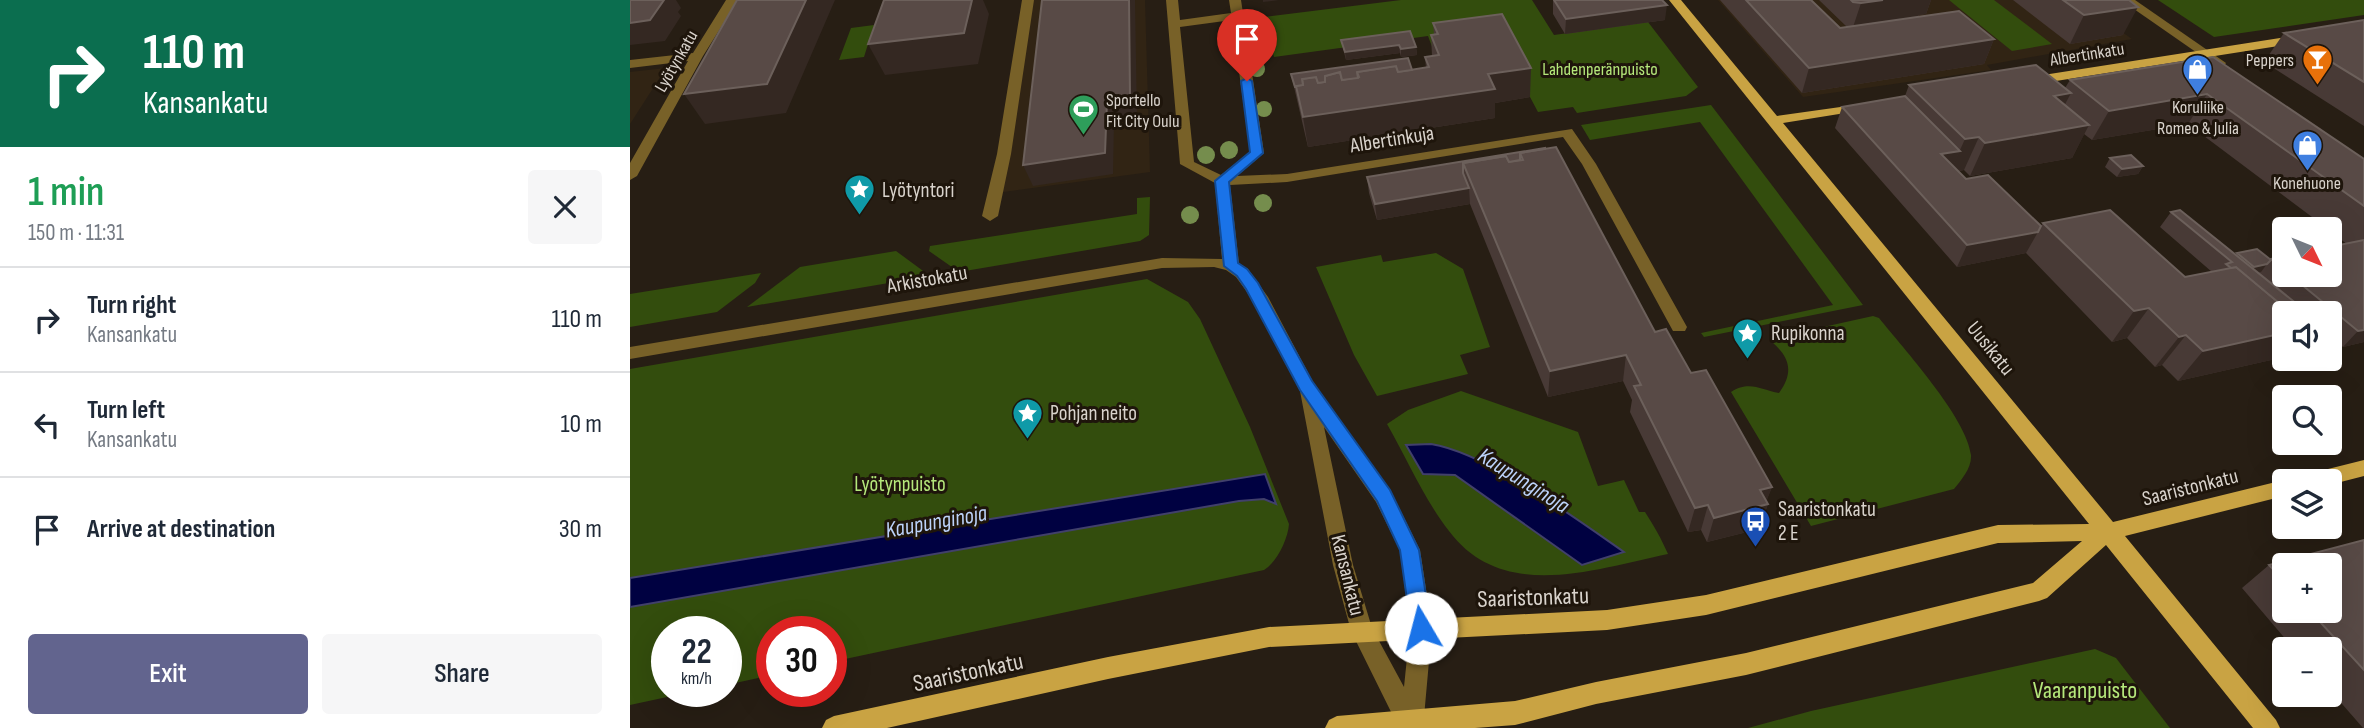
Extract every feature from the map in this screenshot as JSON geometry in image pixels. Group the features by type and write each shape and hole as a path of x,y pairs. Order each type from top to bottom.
{"main road":[{"name":"Uusikatu","path":"1675,0 2107,533 2269,728"},
{"name":"Albertinkatu","path":"2015,83 2312,37"},
{"path":"1774,120 1879,104"},
{"path":"2342,474 2364,468"},
{"name":"Saaristonkatu","path":"834,728 1108,667 1255,639 1362,631 1607,620 1706,606 1998,534 2107,533 2272,491"},
{"name":"Saaristonkatu","path":"1337,728 1411,725 1515,713 1596,693 1746,664 2039,591 2107,533"}],"street":[{"name":"Lyötynkatu","path":"630,176 697,56 733,0"},
{"path":"990,216 1004,154 1028,0"},
{"path":"1172,0 1187,164 1222,181"},
{"path":"1222,181 1257,153 1235,0"},
{"path":"2127,0 2236,74"},
{"path":"1174,24 1238,16"},
{"path":"630,64 697,56"},
{"name":"Albertinkuja","path":"1222,181 1287,178 1567,132 1589,164 1679,327"},
{"path":"1222,181 1231,266"},
{"name":"Arkistokatu","path":"630,353 1162,263 1194,261 1231,266"},
{"name":"Kansankatu","path":"1231,266 1242,273 1262,301 1306,386 1383,496 1410,550 1421,628 1411,725"},
{"name":"Kansankatu","path":"1306,386 1343,565 1362,631 1411,725"}],"shaded area":[{"path":"1022,0 1145,0 1150,172 996,193"},
{"path":"1718,0 2077,0 2132,39 1987,65 1991,70 1803,97"},
{"path":"666,68 630,124 630,72"},
{"path":"1431,444 1453,450 1504,473 1624,552 1582,565 1455,475 1423,474 1406,445"},
{"path":"1265,474 1276,504 1264,499 1239,501 630,607 630,578"}],"green space":[{"name":"Lahdenperänpuisto","path":"1401,0 1532,0 1554,35 1648,22 1698,87 1686,96 1577,113 1573,107 1538,112 1530,97 1434,52 1428,36 1274,57 1264,17"},
{"path":"1949,0 1994,0 2052,44 2012,51"},
{"path":"2158,0 2364,0 2364,15 2214,37"},
{"path":"874,25 864,57 839,60 851,28"},
{"path":"1711,105 1863,305 1704,337 1701,333 1833,305 1700,122 1590,140 1581,125"},
{"path":"1150,197 1149,235 1140,241 959,272 929,251 930,246 1137,214 1137,198"},
{"path":"896,251 930,276 747,307 800,267"},
{"path":"1436,253 1463,269 1490,347 1460,355 1468,374 1377,396 1354,355 1316,267 1381,255 1383,262"},
{"path":"761,273 755,283 717,312 630,327 630,294"},
{"name":"Lyötynpuisto","path":"1147,279 1188,302 1200,319 1250,427 1289,524 1281,550 1264,570 847,659 847,616 756,616 756,678 742,682 742,616 651,616 651,700 630,705 630,369"},
{"path":"1873,316 1879,318 1946,403 1967,440 1971,455 1970,465 1954,489 1811,526 1731,392 1750,386 1779,393 1787,378 1788,366 1783,354 1772,342 1773,338"},
{"path":"1461,391 1578,432 1598,486 1624,480 1639,512 1645,512 1668,554 1611,567 1551,575 1523,574 1496,567 1471,553 1440,519 1387,424 1408,410"},
{"name":"Vaaranpuisto","path":"2095,649 2116,658 2170,728 1748,728 1811,711"}],"building":[{"path":"630,0 664,0 650,20 630,23"},
{"path":"737,0 806,0 767,84 684,94"},
{"path":"884,0 972,0 964,33 868,44"},
{"path":"1042,0 1129,0 1130,98 1107,101 1105,153 1023,165"},
{"path":"1554,0 1662,0 1667,5 1566,19"},
{"path":"1746,0 1811,0 1840,28 1959,11 1994,39 1809,68"},
{"path":"1851,0 1883,0 1861,3"},
{"path":"2063,0 2129,0 2138,7 2084,15"},
{"path":"1502,14 1531,68 1488,74 1495,89 1303,117 1296,86 1303,85 1302,79 1316,77 1318,83 1325,82 1325,76 1340,72 1342,80 1359,77 1357,72 1396,66 1398,72 1429,67 1425,57 1439,55 1431,35 1438,34 1433,23"},
{"path":"2364,20 2364,82 2284,33"},
{"path":"1410,31 1416,47 1401,49 1399,45 1345,52 1341,40"},
{"path":"2213,57 2364,159 2364,206 2207,94 2109,111 2070,80"},
{"path":"1408,58 1412,70 1398,72 1396,66 1357,72 1358,78 1342,80 1340,72 1325,76 1325,82 1318,83 1316,77 1302,79 1303,85 1296,87 1291,74"},
{"path":"2036,65 2071,93 2054,96 2089,125 1985,143 1979,137 1965,139 1909,85"},
{"path":"1905,96 1960,151 1941,154 1966,179 1988,175 2041,226 2038,232 1967,245 1842,107"},
{"path":"1556,147 1655,332 1666,329 1691,373 1706,370 1772,487 1760,490 1768,504 1714,518 1708,505 1695,508 1634,386 1641,385 1626,355 1550,371 1463,163 1506,156 1509,162 1523,160 1520,153"},
{"path":"1545,148 1520,153 1520,160 1509,162 1506,156 1463,163 1463,173 1469,188 1375,204 1367,177"},
{"path":"2131,155 2143,166 2122,169 2110,158"},
{"path":"2110,210 2185,277 2236,267 2277,301 2272,301 2272,336 2203,351 2186,335 2179,337 2149,308 2134,311 2043,223"},
{"path":"2180,210 2272,284 2272,287 2293,301 2277,301 2236,267 2231,268 2226,264 2232,262 2171,212"},
{"path":"2364,240 2364,330 2358,331 2342,318 2342,301 2322,301 2305,287 2342,287 2342,244"},
{"path":"2257,249 2271,260 2267,264 2254,267 2237,253"},
{"path":"2364,540 2364,670 2342,646 2342,637 2334,637 2321,623 2342,623 2342,553 2315,553"}],"place":[{"name":"Peppers","path":"2317,87"},
{"name":"Koruliike Romeo & Julia","path":"2198,96"},
{"name":"Sportello Fit City Oulu","path":"1083,137"},
{"name":"Konehuone","path":"2307,172"},
{"name":"Lyötyntori","path":"859,217"},
{"name":"Rupikonna","path":"1748,360"},
{"name":"Pohjan neito","path":"1027,440"},
{"name":"Saaristonkatu 2 E","path":"1755,548"}],"route":[{"path":"1247,81 1257,153 1222,181 1231,266 1242,273 1262,301 1306,386 1383,496 1410,550 1421,628"}],"water label":[{"name":"Kaupunginoja","path":"1524,480"},
{"name":"Kaupunginoja","path":"936,521"}]}
